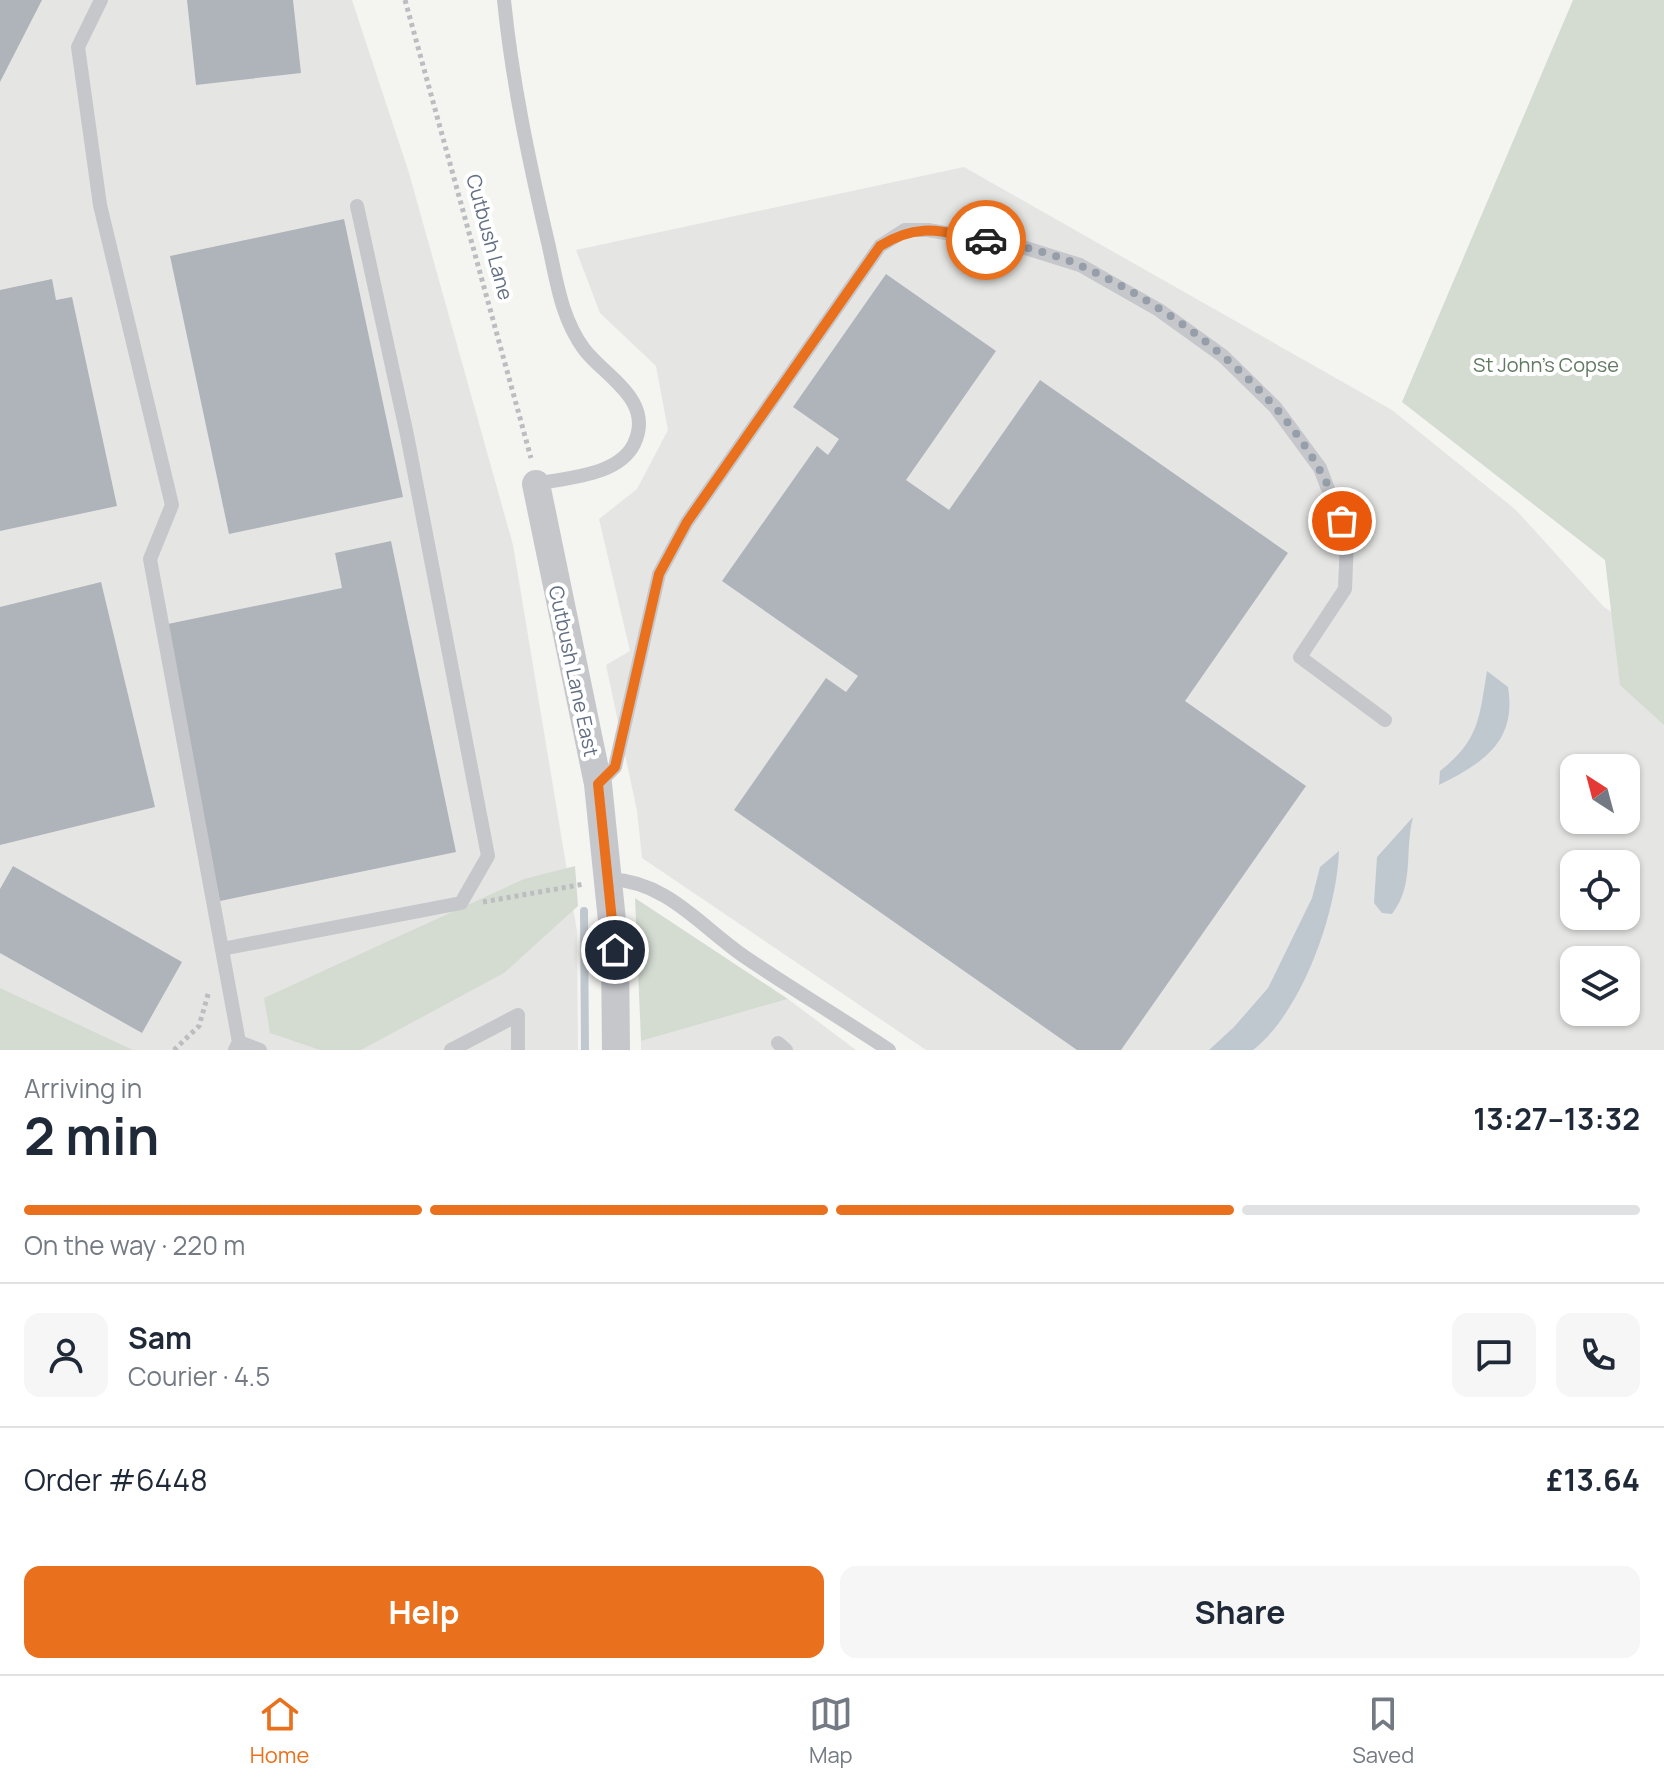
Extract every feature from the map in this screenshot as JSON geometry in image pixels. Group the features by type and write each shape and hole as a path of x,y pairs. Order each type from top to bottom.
{"street":[{"name":"Cutbush Lane East","path":"536,484 598,784 610,879 616,1050"}],"lane":[{"path":"101,0 78,47 100,205 172,505 150,559 237,1046 260,1050"},
{"path":"504,0 518,110 564,313 585,350 624,386 639,416 634,443 617,464 536,484"},
{"path":"222,949 461,903 488,856 407,435 357,206"},
{"path":"598,784 615,767 659,574 687,522 880,246 905,230 928,230 1016,245 1080,265 1159,310 1223,356 1275,407 1320,468 1347,539 1345,589 1300,657 1385,720"},
{"path":"610,879 632,880 683,905 742,955 889,1050"},
{"path":"451,1050 518,1015 518,1050"}],"path":[{"name":"Cutbush Lane","path":"405,0 526,432 536,484"}],"shaded area":[{"path":"0,0 352,0 409,173 513,545 577,931 578,1050 0,1050"},
{"path":"964,167 1392,410 1516,510 1604,607 1664,649 1664,1050 926,1050 642,858 637,811 606,665 630,651 599,519 637,489 668,430 656,366 600,313 576,250"},
{"path":"1487,671 1508,687 1509,706 1502,736 1483,759 1439,785 1440,771 1463,748 1476,727"},
{"path":"1413,817 1404,891 1392,914 1382,913 1374,903 1377,857"},
{"path":"1339,851 1332,902 1324,930 1302,986 1287,1011 1253,1050 1209,1050 1268,988 1312,898 1320,867"},
{"path":"788,999 856,1050 641,1050 641,1041"}],"green space":[{"name":"St John's Copse","path":"1573,0 1664,0 1664,725 1620,685 1605,560 1402,402"},
{"path":"575,866 578,906 504,973 361,1050 320,1050 270,1033 264,998 524,879"},
{"path":"635,898 788,999 641,1041"},
{"path":"0,988 133,1050 0,1050"}],"building":[{"path":"0,0 42,0 0,82"},
{"path":"187,0 293,0 301,73 196,85"},
{"path":"344,219 403,497 229,534 170,256"},
{"path":"886,274 996,351 906,480 949,510 1040,380 1288,553 1185,701 1306,786 1121,1050 1077,1050 734,810 826,678 846,692 858,676 722,581 817,446 828,455 839,439 793,407"},
{"path":"52,279 56,300 72,297 117,506 0,531 0,290"},
{"path":"391,541 456,852 220,901 163,625 342,588 335,553"},
{"path":"101,582 155,807 0,845 0,607"},
{"path":"13,866 182,962 142,1033 0,953 0,889"}],"waterway":[{"path":"584,911 585,1050"}],"way so far":[{"path":"986,240 1016,245 1080,265 1159,310 1223,356 1275,407 1320,468 1342,521"}],"route":[{"path":"615,950 598,784 615,767 659,574 687,522 880,246 905,230 928,230 986,240"}]}
